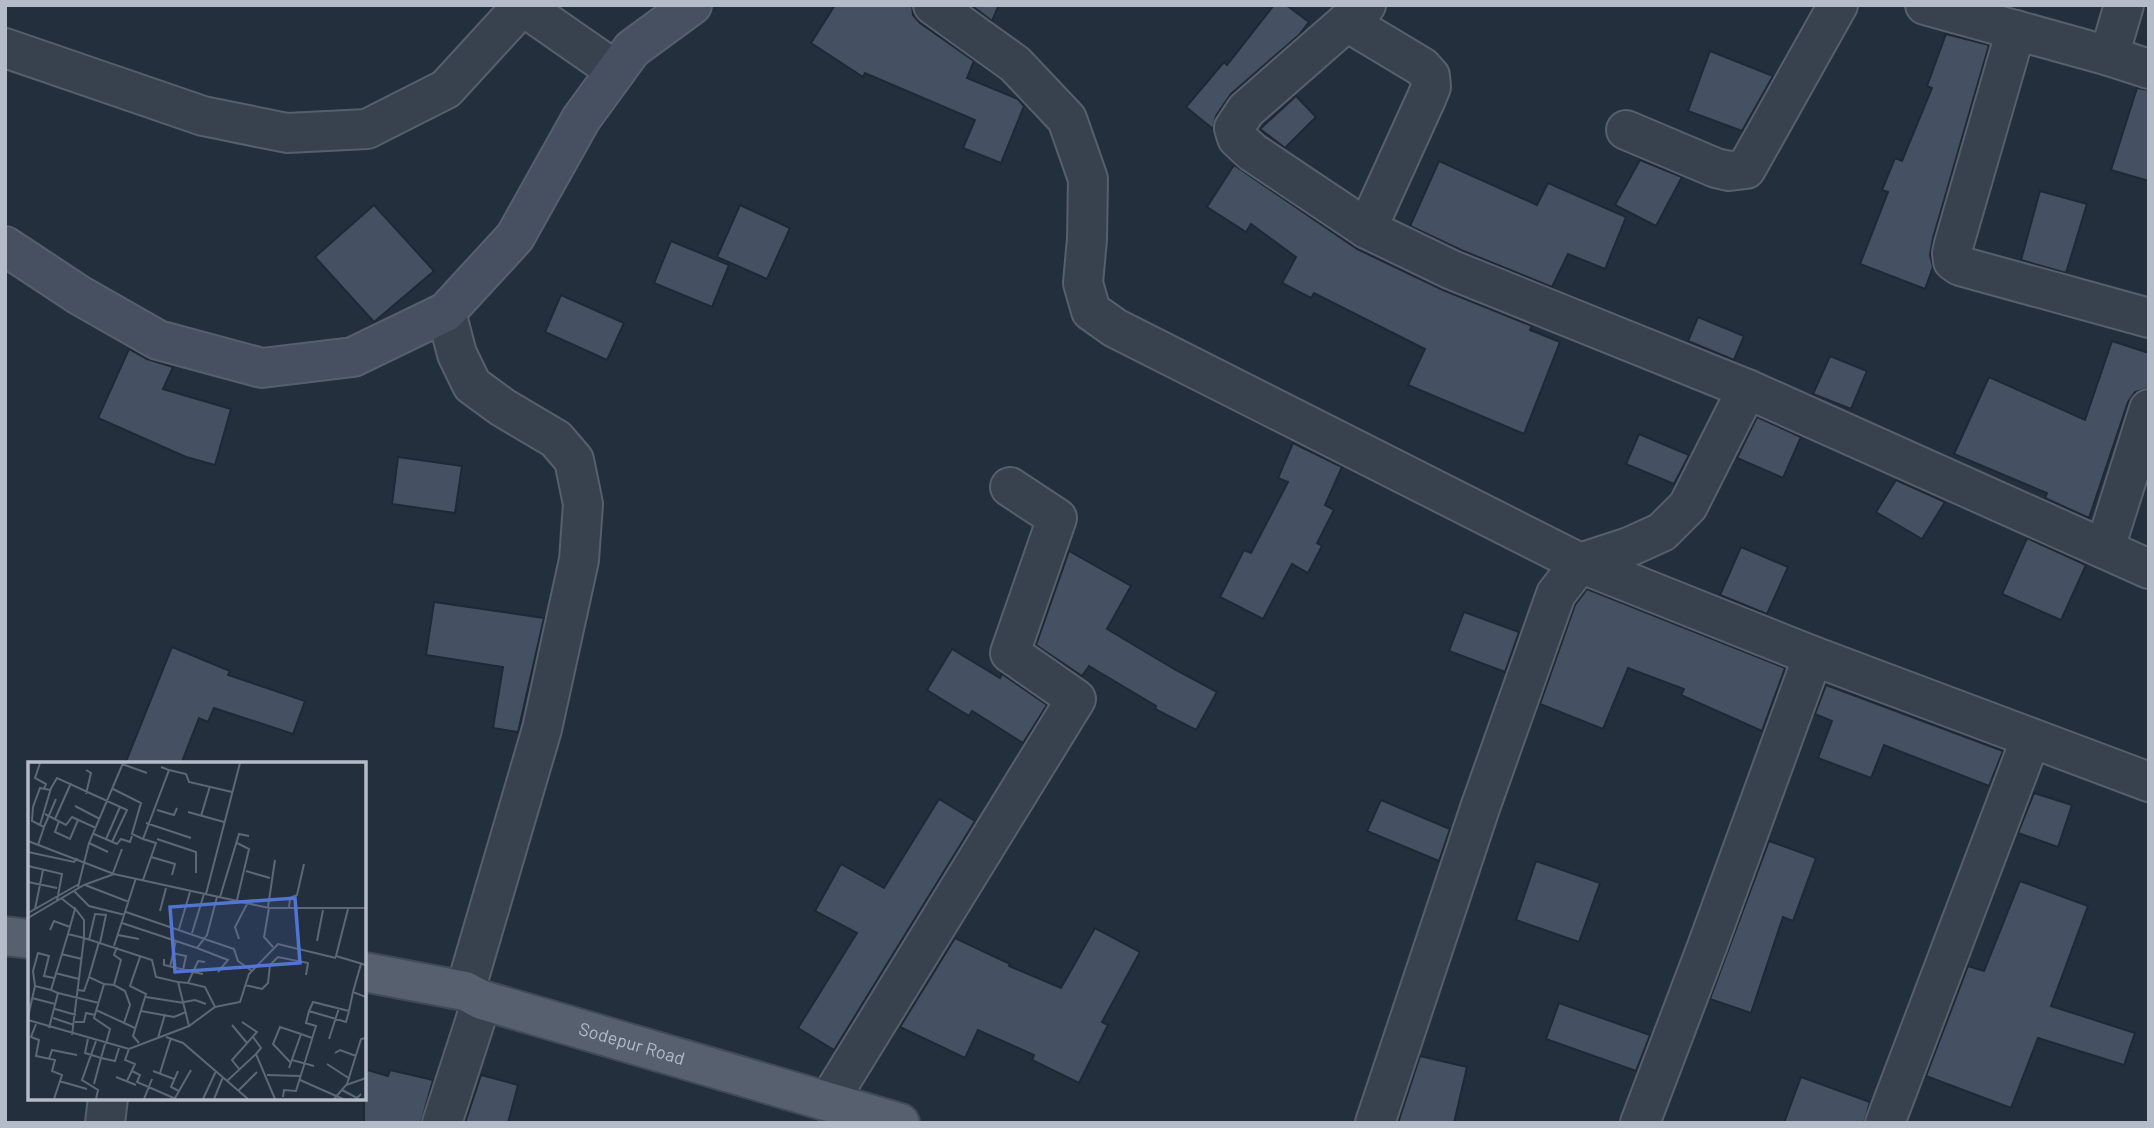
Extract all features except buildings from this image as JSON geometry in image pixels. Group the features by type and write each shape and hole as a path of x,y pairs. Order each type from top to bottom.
{"main road":[{"path":"5,936 28,939"},
{"name":"Sodepur Road","path":"366,972 473,996 900,1123"}],"street":[{"path":"5,246 79,295 158,340 262,368 353,357 446,313 515,237 581,120 632,49 692,5"},
{"path":"933,5 1015,64 1067,119 1088,179 1083,283 1091,311 1115,328 1580,563 1813,656 2149,782"},
{"path":"1626,130 1716,168 1730,171 1746,169 1838,5"},
{"path":"1925,5 2109,55 2149,69"},
{"path":"2109,55 2124,5"},
{"path":"5,48 203,116 287,133 368,129 446,89 524,6 616,71"},
{"path":"1367,229 1431,87 1430,76 1422,67 1357,14 1246,110 1234,128 1237,138 1252,152 1367,229 1452,270 1747,389 2149,569"},
{"path":"2016,30 1954,244 1953,261 1960,266 2149,318"},
{"path":"442,1123 542,729 579,560 583,504 574,460 556,439 502,407 472,384 457,355 446,313"},
{"path":"1375,1123 1475,821 1556,594 1580,563 1662,532 1688,506 1747,389"},
{"path":"2105,548 2149,409"},
{"path":"828,1102 1076,699 1010,653 1057,518 1010,487"},
{"path":"1640,1123 1813,656"},
{"path":"1885,1123 2031,738"},
{"path":"105,1123 108,1100"}]}
